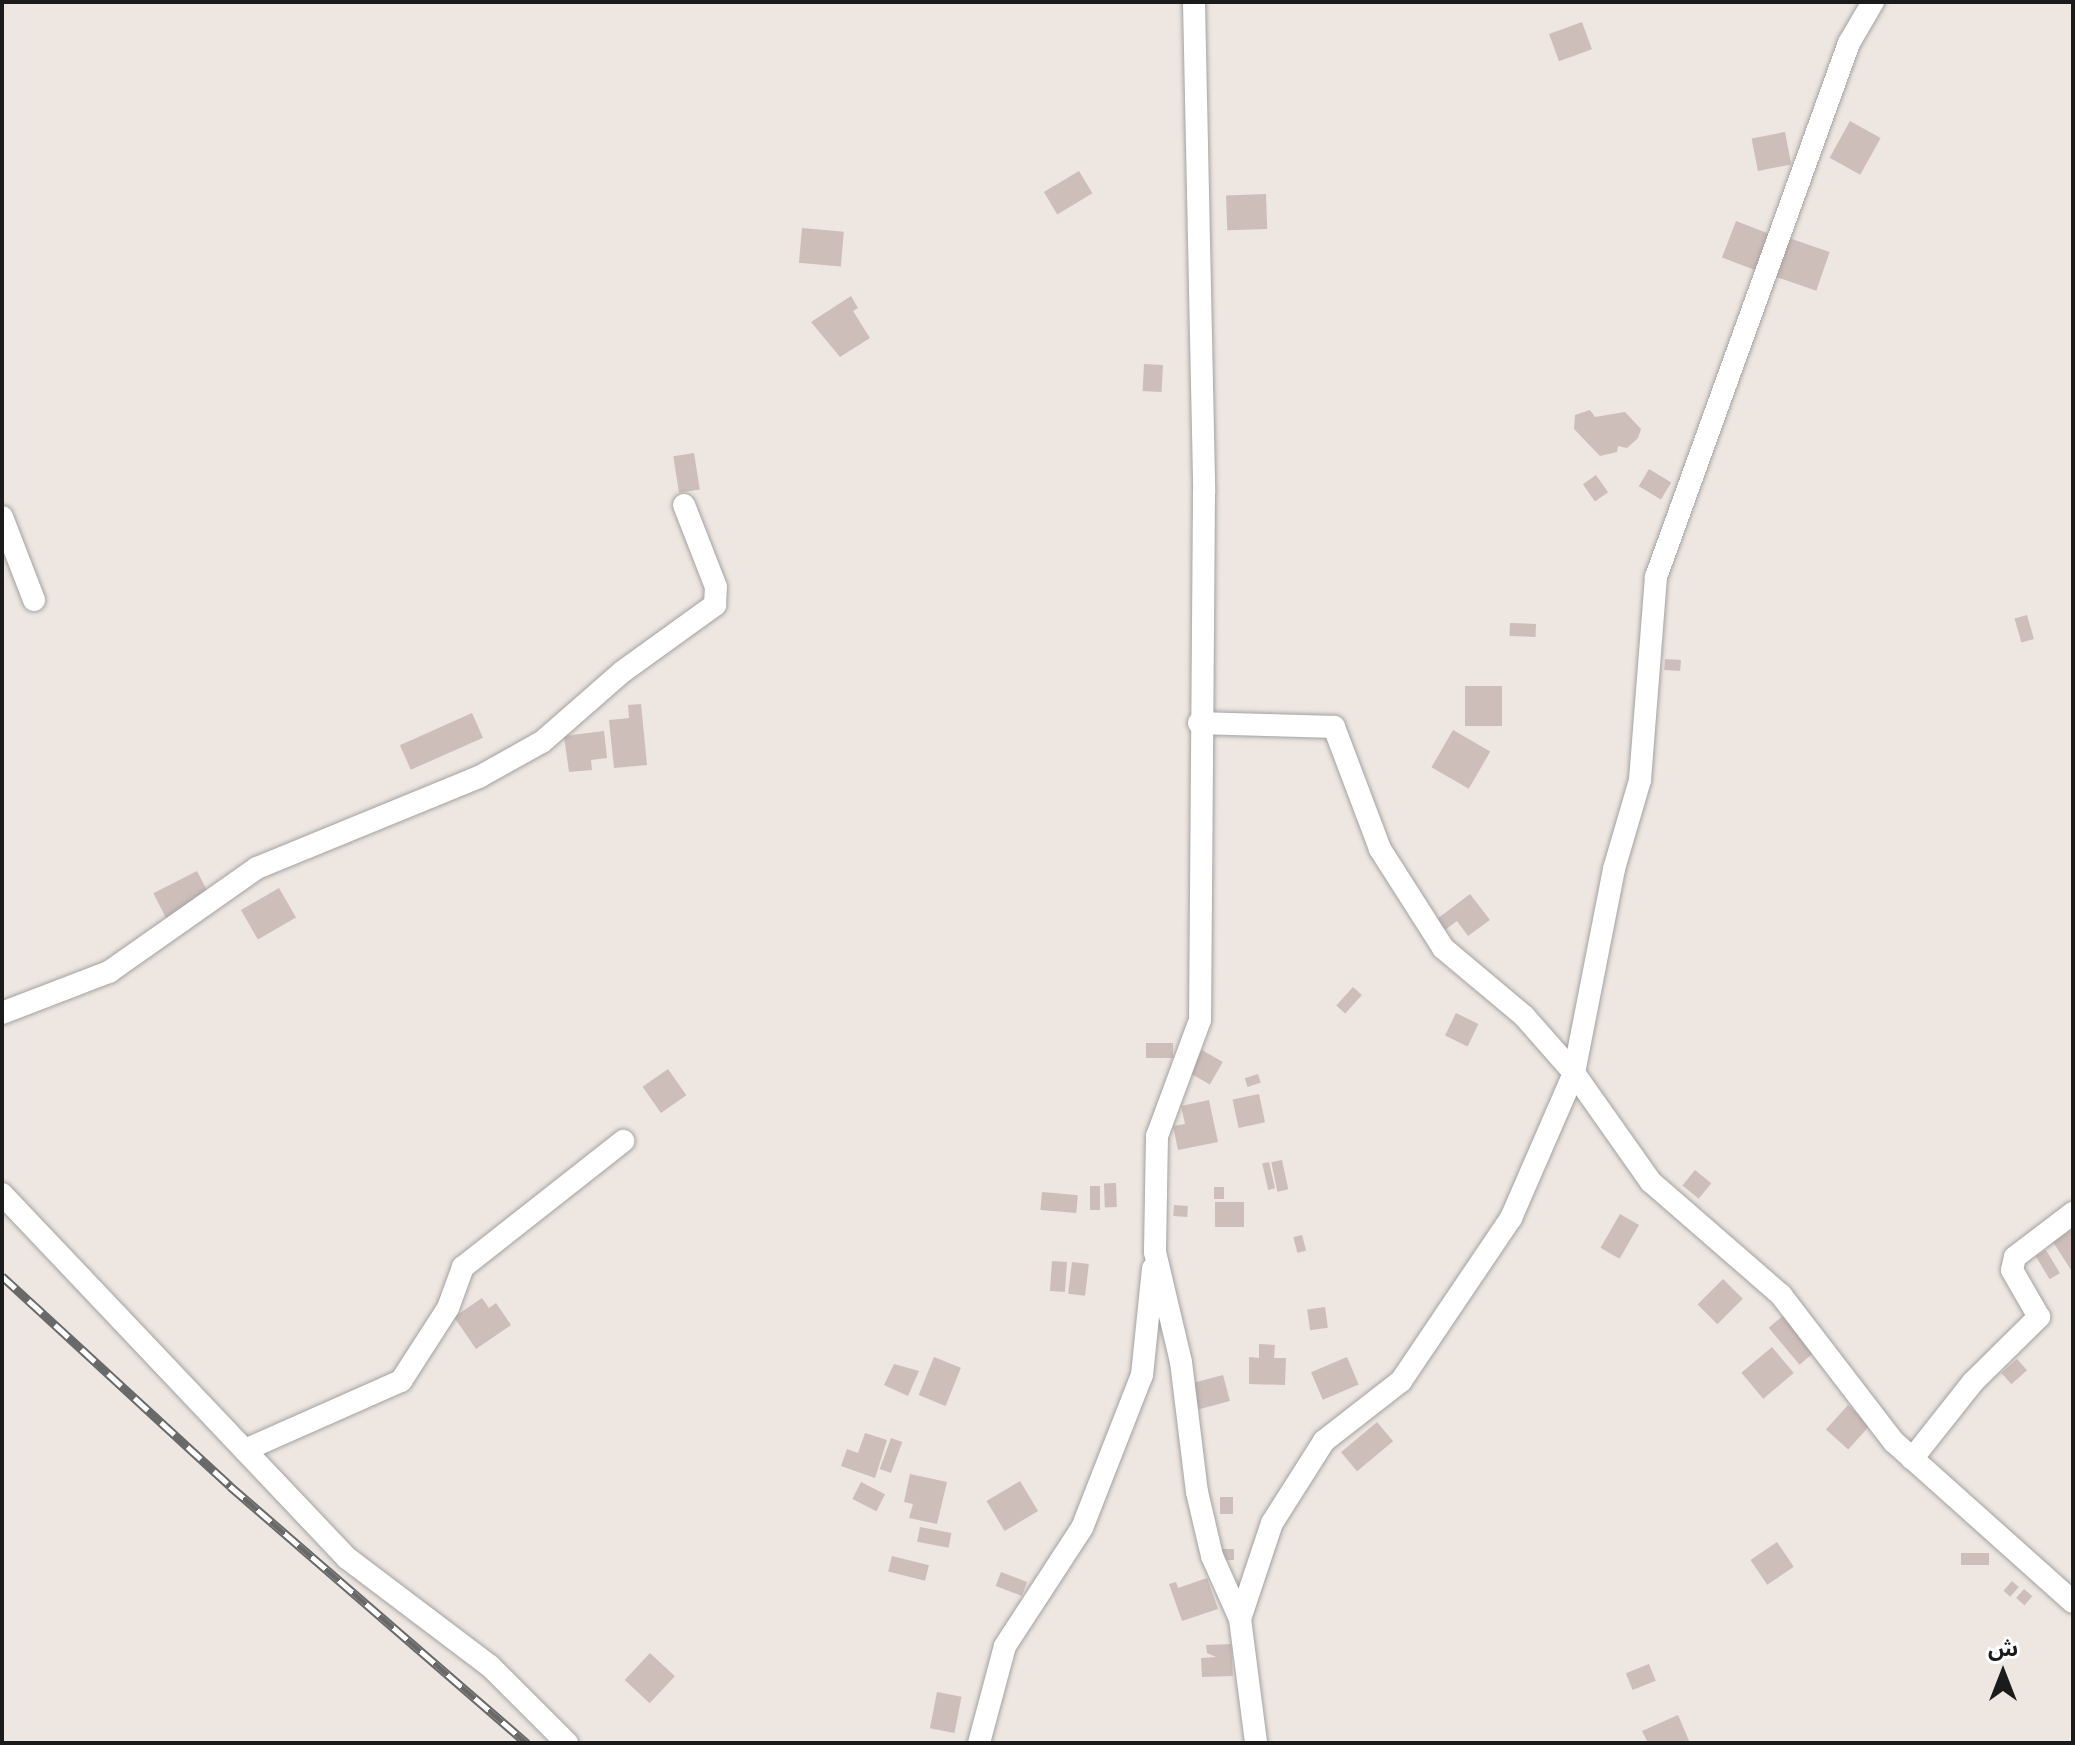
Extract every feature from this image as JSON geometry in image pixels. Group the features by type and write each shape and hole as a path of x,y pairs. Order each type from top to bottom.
{"street":[{"path":"979,1743 1005,1646 1082,1528 1142,1375 1155,1252 1157,1136 1200,1020 1199,723 1204,493 1194,2"},
{"path":"1240,1619 1280,1511 1324,1441 1401,1381 1502,1231 1574,1073 1614,869 1640,780 1656,577 1849,43 1873,2"},
{"path":"2,1013 109,972 257,868 479,777 542,742 622,672 715,605 716,587 684,505"},
{"path":"2,517 34,600"},
{"path":"1199,723 1334,727 1380,849 1443,948 1524,1016 1574,1073 1651,1182 1781,1295 1912,1459 2073,1602"},
{"path":"245,1450 401,1381 448,1308 463,1267 623,1141"},
{"path":"2,1194 347,1558 490,1666 567,1743"},
{"path":"1912,1459 1973,1382 2039,1317 2012,1270 2015,1257 2073,1213"},
{"path":"1155,1252 1181,1362 1197,1492 1212,1556 1240,1619 1256,1743"}],"building":[{"path":"1582,22 1592,49 1559,61 1549,34"},
{"path":"1850,121 1881,138 1860,175 1830,158"},
{"path":"1785,132 1791,164 1758,171 1752,138"},
{"path":"1079,171 1092,193 1057,214 1044,192"},
{"path":"1266,194 1267,229 1227,230 1226,195"},
{"path":"1736,221 1770,234 1756,270 1722,257"},
{"path":"802,228 844,232 841,267 799,263"},
{"path":"1789,238 1830,252 1816,291 1776,277"},
{"path":"851,296 858,308 853,311 870,338 840,357 811,322"},
{"path":"1144,364 1163,365 1162,392 1143,391"},
{"path":"1590,410 1595,417 1625,412 1641,429 1638,438 1627,448 1618,446 1617,452 1600,456 1574,429 1575,415"},
{"path":"694,453 700,490 679,493 673,456"},
{"path":"1649,469 1671,482 1661,500 1639,486"},
{"path":"1596,475 1608,492 1595,501 1583,484"},
{"path":"2027,615 2034,639 2021,643 2015,619"},
{"path":"1510,623 1536,624 1536,637 1510,636"},
{"path":"1665,659 1681,660 1680,671 1664,670"},
{"path":"1465,686 1502,686 1502,726 1465,726"},
{"path":"641,704 647,765 614,768 609,720 629,718 628,705"},
{"path":"472,713 483,738 411,770 400,745"},
{"path":"1453,730 1490,752 1469,789 1432,767"},
{"path":"604,731 607,758 591,760 592,770 569,772 564,736"},
{"path":"197,871 210,897 167,919 153,893"},
{"path":"279,888 296,917 258,939 241,910"},
{"path":"1470,894 1490,920 1468,936 1457,921 1445,930 1437,919"},
{"path":"1353,987 1362,995 1345,1014 1336,1006"},
{"path":"1456,1013 1478,1024 1468,1046 1445,1035"},
{"path":"1146,1043 1173,1043 1173,1058 1146,1058"},
{"path":"1202,1050 1223,1062 1210,1085 1189,1073"},
{"path":"668,1069 686,1095 661,1113 643,1087"},
{"path":"1258,1074 1261,1083 1247,1087 1245,1078"},
{"path":"1259,1094 1265,1122 1239,1128 1233,1100"},
{"path":"1209,1100 1218,1142 1178,1150 1173,1126 1185,1124 1181,1106"},
{"path":"1282,1160 1288,1189 1277,1192 1271,1162"},
{"path":"1269,1162 1275,1188 1268,1190 1262,1164"},
{"path":"1695,1170 1711,1183 1699,1199 1682,1186"},
{"path":"1104,1183 1116,1183 1117,1207 1105,1207"},
{"path":"1090,1186 1100,1186 1100,1210 1090,1210"},
{"path":"1214,1187 1224,1187 1224,1199 1214,1199"},
{"path":"1042,1192 1078,1195 1076,1213 1040,1210"},
{"path":"1215,1202 1244,1202 1244,1227 1215,1227"},
{"path":"1174,1205 1188,1206 1187,1217 1173,1216"},
{"path":"1620,1214 1639,1225 1620,1259 1600,1248"},
{"path":"2073,1229 2073,1273 2053,1242"},
{"path":"1302,1235 1306,1250 1297,1253 1293,1237"},
{"path":"2046,1250 2060,1273 2050,1279 2036,1256"},
{"path":"1052,1261 1067,1262 1065,1292 1050,1291"},
{"path":"1072,1262 1089,1264 1085,1296 1068,1294"},
{"path":"1723,1279 1743,1299 1717,1324 1698,1304"},
{"path":"482,1298 489,1308 496,1303 511,1325 476,1349 454,1317"},
{"path":"1325,1307 1328,1328 1310,1330 1307,1310"},
{"path":"1784,1315 1815,1352 1800,1365 1769,1328"},
{"path":"1259,1344 1275,1345 1274,1358 1286,1358 1285,1385 1249,1384 1249,1357 1259,1358"},
{"path":"1772,1347 1794,1373 1763,1399 1741,1373"},
{"path":"934,1357 961,1368 946,1406 919,1395"},
{"path":"1347,1357 1359,1385 1323,1400 1311,1372"},
{"path":"2017,1359 2027,1370 2011,1384 2001,1373"},
{"path":"894,1364 919,1371 908,1396 884,1385"},
{"path":"1223,1375 1230,1401 1199,1409 1192,1383"},
{"path":"1848,1405 1870,1425 1848,1450 1826,1430"},
{"path":"1377,1422 1393,1441 1357,1471 1341,1452"},
{"path":"865,1433 887,1440 875,1478 841,1466 847,1449 858,1453"},
{"path":"891,1438 902,1442 891,1473 880,1469"},
{"path":"910,1474 947,1482 937,1524 909,1518 913,1504 904,1502"},
{"path":"1020,1481 1038,1511 1005,1531 987,1501"},
{"path":"861,1482 885,1494 876,1511 852,1499"},
{"path":"1220,1497 1233,1497 1233,1514 1220,1514"},
{"path":"920,1527 951,1533 949,1548 917,1542"},
{"path":"1777,1542 1794,1567 1767,1585 1750,1560"},
{"path":"1222,1549 1234,1549 1234,1560 1222,1560"},
{"path":"1961,1553 1989,1553 1989,1565 1961,1565"},
{"path":"892,1556 929,1565 925,1581 888,1572"},
{"path":"1001,1572 1027,1582 1022,1596 996,1586"},
{"path":"1207,1578 1218,1609 1182,1621 1169,1584 1176,1582 1178,1588"},
{"path":"2012,1581 2019,1587 2010,1597 2003,1591"},
{"path":"2024,1589 2032,1596 2024,1605 2016,1598"},
{"path":"1231,1644 1233,1676 1202,1677 1201,1658 1216,1657 1207,1653 1206,1645"},
{"path":"650,1653 675,1676 650,1703 625,1680"},
{"path":"1649,1664 1656,1681 1633,1690 1626,1673"},
{"path":"937,1692 962,1697 954,1733 930,1728"},
{"path":"1678,1715 1690,1743 1648,1743 1642,1731"}],"railway":[{"path":"2,1276 230,1486 527,1743"}]}
